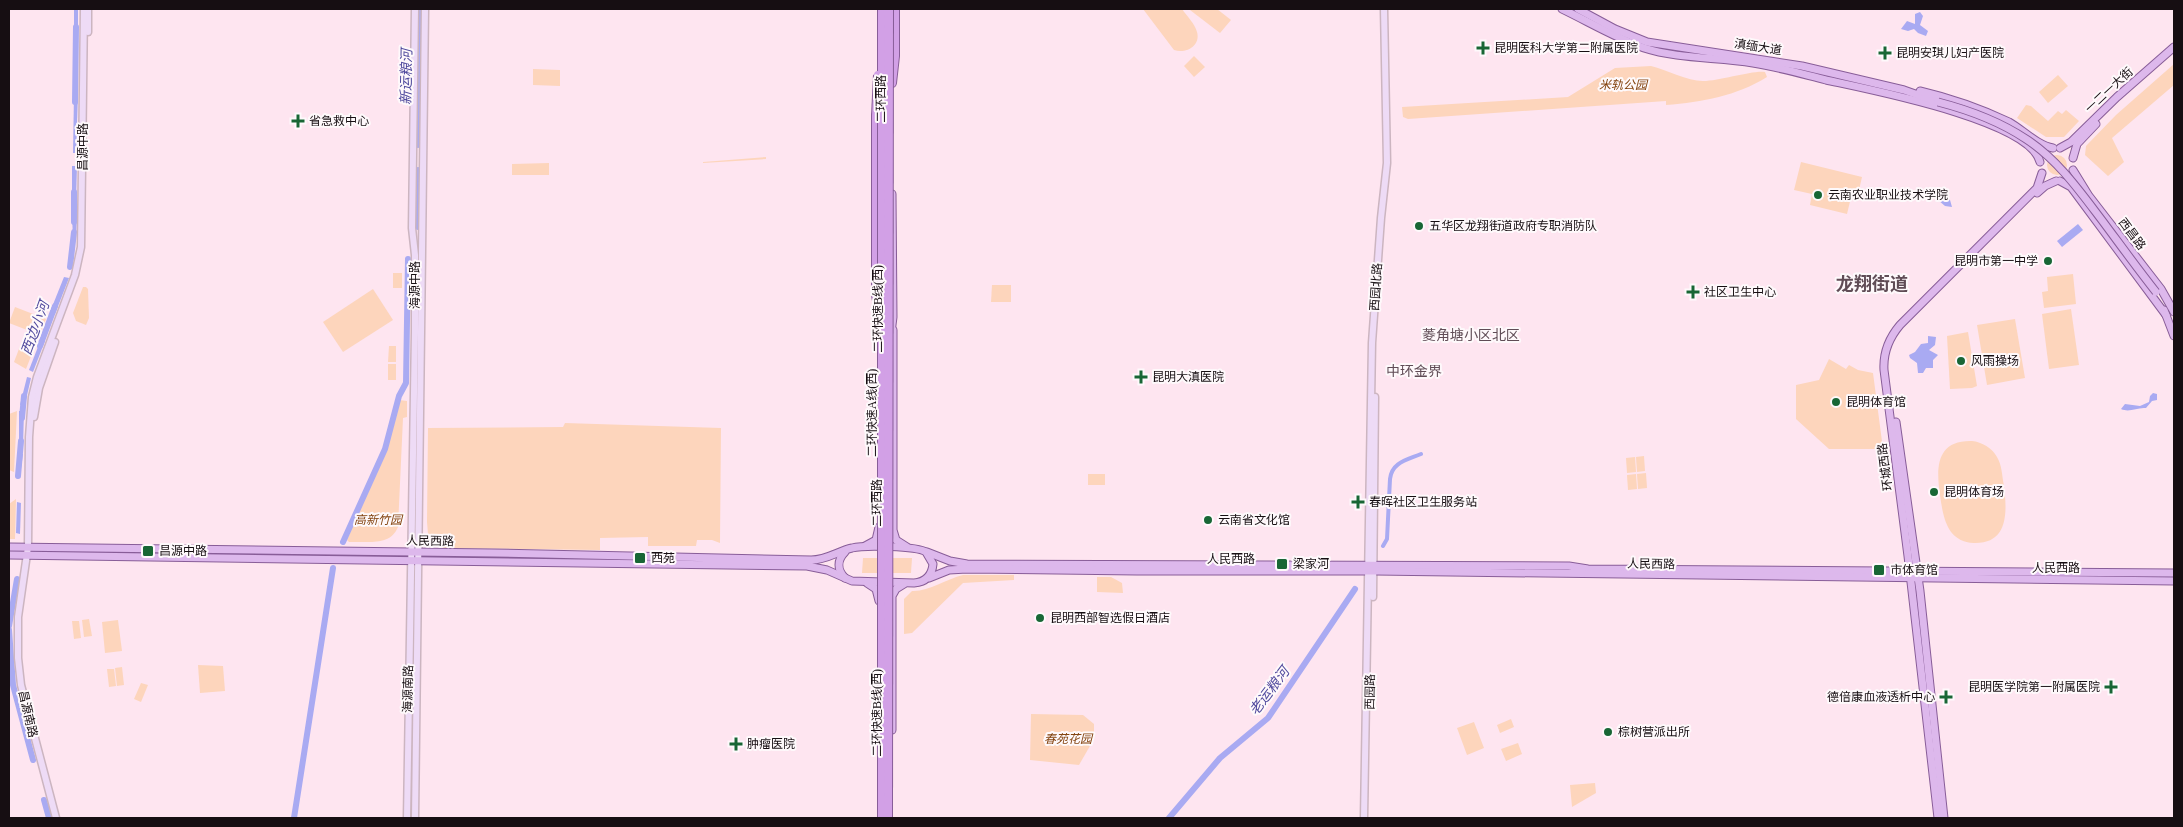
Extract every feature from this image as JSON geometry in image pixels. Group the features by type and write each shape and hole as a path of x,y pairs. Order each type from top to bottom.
{"highway":[{"name":"二环快速A线(西)","path":"880,818 881,9"},
{"path":"892,9 895,51 892,83"},
{"name":"二环快速B线(西)","path":"890,818 892,9"},
{"path":"880,316 876,276 876,102 882,30"}],"main road":[{"name":"昌源中路","path":"30,551 29,437 32,397 37,377 76,275 81,247 84,9"},
{"name":"昌源中路","path":"30,551 36,399 41,379 79,276 85,247 88,9"},
{"name":"海源中路","path":"410,560 415,336 412,168 415,9"},
{"name":"海源中路","path":"419,557 425,9"},
{"name":"二环西路","path":"880,818 885,780 886,353 880,316 881,9"},
{"name":"二环西路","path":"886,353 893,317 892,9"},
{"name":"西园北路","path":"1372,568 1376,347 1388,173 1386,26 1384,9"},
{"name":"西园北路","path":"1386,26 1388,9"},
{"name":"滇缅大道","path":"1562,9 1613,35 1645,48 1668,53 1809,72 1954,102 2000,118 2043,144 2057,148"},
{"name":"滇缅大道","path":"1578,9 1616,29 1647,42 1770,60 1809,72"},
{"name":"一二一大街","path":"2057,148 2071,142 2174,47"},
{"name":"一二一大街","path":"2073,158 2077,144 2104,112 2174,52"},
{"name":"滇缅大道","path":"1904,93 1997,127 2024,143 2038,156 2040,162"},
{"name":"滇缅大道","path":"1941,99 1999,124 2026,139 2056,164"},
{"path":"2042,173 2048,180 2058,181 2070,176 2073,170 2073,158 2066,150 2057,148 2046,151 2040,162 2042,185"},
{"name":"西昌路","path":"2056,164 2085,198 2156,292 2174,312"},
{"name":"西昌路","path":"2073,170 2078,181 2161,289 2174,312"},
{"name":"西昌路","path":"2058,181 2071,187 2166,315"},
{"name":"环城西路","path":"1944,818 1914,574 1884,367 1886,349 1900,325 2006,220 2042,185 2058,181"},
{"name":"西昌路","path":"2156,292 2174,336"},
{"path":"857,547 869,545 878,536 880,500 880,316"},
{"path":"893,317 892,500 894,537 901,544 915,548"},
{"path":"880,500 881,504 885,507 890,505 892,500"},
{"name":"人民西路","path":"9,547 30,551 410,560 419,557 815,560 857,547 915,548 946,560 963,564 1128,568"},
{"path":"848,580 841,573 839,563 843,553 849,549"},
{"path":"923,550 931,557 932,567 928,577 923,581"},
{"name":"人民西路","path":"9,555 30,551 410,552 419,557 810,566 830,571 848,580 857,582 914,583 942,572 962,569 1372,568 1914,574 2174,573"},
{"name":"昌源南路","path":"30,551 18,617 19,675 56,818"},
{"name":"昌源南路","path":"30,551 22,617 22,658 30,707 60,818"},
{"name":"海源南路","path":"415,818 419,557"},
{"name":"海源南路","path":"406,818 410,560"},
{"name":"西园路","path":"1365,818 1372,568"},
{"name":"人民西路","path":"1914,574 2174,581"},
{"name":"环城西路","path":"1914,574 1938,818"},
{"path":"857,582 870,584 876,588 879,596 880,818"},
{"path":"890,818 892,615 894,590 904,584 914,583"},
{"path":"879,615 882,610 886,609 892,615"},
{"name":"二环西路","path":"885,780 890,818"}],"green space":[{"path":"1143,9 1182,9 1196,29 1198,37 1195,45 1188,50 1174,50"},
{"path":"1191,9 1217,9 1231,20 1220,33"},
{"path":"1194,56 1205,67 1194,77 1184,66"},
{"path":"2174,64 2174,85 2112,138 2124,162 2108,176 2085,155 2086,146 2116,115"},
{"name":"米轨公园","path":"1651,66 1697,81 1710,81 1760,72 1765,72 1767,77 1743,89 1719,97 1680,104 1666,105 1666,101 1408,119 1403,117 1402,107 1568,97 1615,68"},
{"path":"533,69 560,70 560,86 533,85"},
{"path":"2058,75 2068,86 2048,103 2039,92"},
{"path":"2026,105 2031,106 2048,121 2058,111 2062,114 2066,110 2079,121 2064,137 2046,137 2017,118"},
{"path":"2057,155 2064,158 2067,165 2064,172 2057,175 2050,172 2047,165 2050,158"},
{"path":"766,157 766,159 703,163 703,162"},
{"path":"1801,162 1862,177 1859,190 1853,189 1847,214 1810,205 1812,194 1794,190"},
{"path":"549,163 549,175 512,175 512,164"},
{"path":"393,273 402,273 402,288 393,288"},
{"path":"2073,274 2076,304 2044,308 2042,292 2048,291 2047,277"},
{"path":"992,285 1011,285 1011,302 991,302"},
{"path":"83,287 88,289 89,318 86,325 76,321 73,313"},
{"path":"373,289 393,320 343,352 323,322"},
{"path":"15,307 46,319 40,335 9,323"},
{"path":"2071,309 2079,365 2049,369 2042,314"},
{"path":"2015,319 2025,378 1987,385 1977,325"},
{"name":"风雨操场","path":"1968,332 1977,386 1950,389 1947,336"},
{"path":"22,341 35,346 26,369 14,362"},
{"path":"389,346 396,346 396,362 388,362"},
{"name":"昆明体育馆","path":"1829,359 1846,369 1849,365 1858,370 1873,373 1883,449 1829,449 1796,419 1796,385 1819,380"},
{"path":"388,364 396,364 396,380 388,380"},
{"name":"高新竹园","path":"399,400 407,401 407,417 403,418 398,527 389,538 377,542 349,542 347,540 387,447"},
{"path":"17,411 14,472 9,470 9,414"},
{"path":"565,423 721,428 720,543 712,540 697,540 696,546 648,546 648,537 600,538 600,550 443,548 443,546 433,543 428,534 427,522 428,428 563,427"},
{"path":"1972,441 1990,448 1999,460 2006,506 2000,532 1994,538 1985,542 1974,543 1965,542 1958,538 1948,527 1941,503 1938,475 1941,458 1951,445"},
{"path":"1644,456 1645,471 1637,472 1636,457"},
{"path":"1635,457 1636,472 1627,473 1626,458"},
{"path":"1646,473 1647,488 1638,489 1637,474"},
{"path":"1088,474 1105,474 1105,485 1088,485"},
{"path":"1636,474 1637,489 1628,490 1627,475"},
{"path":"16,499 15,539 9,539 9,504"},
{"path":"863,558 912,558 911,573 862,573"},
{"path":"963,575 1014,575 1014,580 963,583 912,633 904,634 904,599 912,591 931,587"},
{"path":"1097,577 1111,577 1122,583 1123,593 1097,592"},
{"path":"89,619 92,636 84,637 82,620"},
{"path":"118,620 122,651 105,653 102,622"},
{"path":"72,621 79,621 81,638 74,639"},
{"path":"198,665 223,666 225,691 200,693"},
{"path":"122,667 124,685 117,686 115,668"},
{"path":"107,669 114,669 116,686 109,687"},
{"path":"141,683 148,685 141,702 134,699"},
{"name":"春苑花园","path":"1031,714 1083,715 1094,724 1094,739 1079,765 1030,760"},
{"path":"1511,719 1514,727 1500,733 1497,725"},
{"path":"1474,722 1484,748 1467,755 1457,728"},
{"path":"1518,743 1522,754 1506,761 1501,749"},
{"path":"1595,783 1596,793 1572,807 1570,785"}],"water":[{"path":"74,9 78,9 78,34 74,34"},
{"path":"1920,12 1923,16 1920,25 1928,31 1926,36 1914,29 1908,31 1901,29 1907,21 1915,24 1915,14"},
{"path":"74,94 78,94 76,153 73,153"},
{"path":"72,166 77,166 76,200 72,201"},
{"path":"1942,195 1950,200 1952,207 1945,206 1938,200 1938,197"},
{"path":"72,215 77,215 76,240 73,239"},
{"path":"2078,224 2083,230 2062,247 2057,241"},
{"path":"64,277 69,278 55,314 50,312"},
{"path":"1928,336 1936,337 1935,345 1929,350 1938,355 1933,360 1933,368 1926,368 1923,373 1918,373 1917,363 1909,355 1915,352 1921,344 1928,343"},
{"path":"41,339 45,341 33,372 29,370"},
{"path":"27,377 31,378 25,404 20,405"},
{"path":"2153,393 2157,394 2157,400 2152,401 2146,408 2121,409 2125,404 2140,406 2149,402 2150,396"},
{"path":"19,411 24,411 23,447 19,447"},
{"path":"18,454 23,454 20,476 16,476"},
{"path":"17,502 21,503 20,534 16,533"}],"waterway":[{"name":"新运粮河","path":"418,145 419,9"},
{"name":"西边小河","path":"75,102 76,27"},
{"name":"新运粮河","path":"418,170 418,227"},
{"name":"西边小河","path":"74,192 74,222"},
{"name":"西边小河","path":"70,267 74,232"},
{"path":"343,542 385,449 399,396 406,383 408,259"},
{"name":"西边小河","path":"40,346 55,306"},
{"name":"西边小河","path":"22,418 24,396"},
{"name":"西边小河","path":"18,476 21,441"},
{"name":"老运粮河","path":"1383,546 1387,539 1391,473 1401,462 1421,454"},
{"path":"294,818 333,568"},
{"name":"西边小河","path":"9,626 17,579"},
{"name":"老运粮河","path":"1169,818 1220,758 1268,718 1355,589"},
{"name":"西边小河","path":"9,630 13,685 33,760"},
{"path":"44,800 49,818"}],"place":[{"name":"昆明医科大学第二附属医院","path":"1483,48"},
{"name":"昆明安琪儿妇产医院","path":"1885,53"},
{"name":"省急救中心","path":"298,121"},
{"name":"云南农业职业技术学院","path":"1818,195"},
{"name":"五华区龙翔街道政府专职消防队","path":"1419,226"},
{"name":"昆明市第一中学","path":"2048,261"},
{"name":"社区卫生中心","path":"1693,292"},
{"name":"风雨操场","path":"1961,361"},
{"name":"昆明大滇医院","path":"1141,377"},
{"name":"昆明体育馆","path":"1836,402"},
{"name":"昆明体育场","path":"1934,492"},
{"name":"春晖社区卫生服务站","path":"1358,502"},
{"name":"云南省文化馆","path":"1208,520"},
{"name":"昌源中路","path":"148,551"},
{"name":"西苑","path":"640,558"},
{"name":"梁家河","path":"1282,564"},
{"name":"市体育馆","path":"1879,570"},
{"name":"昆明西部智选假日酒店","path":"1040,618"},
{"name":"昆明医学院第一附属医院","path":"2111,687"},
{"name":"德倍康血液透析中心","path":"1946,697"},
{"name":"棕树营派出所","path":"1608,732"},
{"name":"肿瘤医院","path":"736,744"}],"district":[{"name":"龙翔街道","path":"1872,284"},
{"name":"菱角塘小区北区","path":"1471,335"},
{"name":"中环金界","path":"1414,371"}]}
